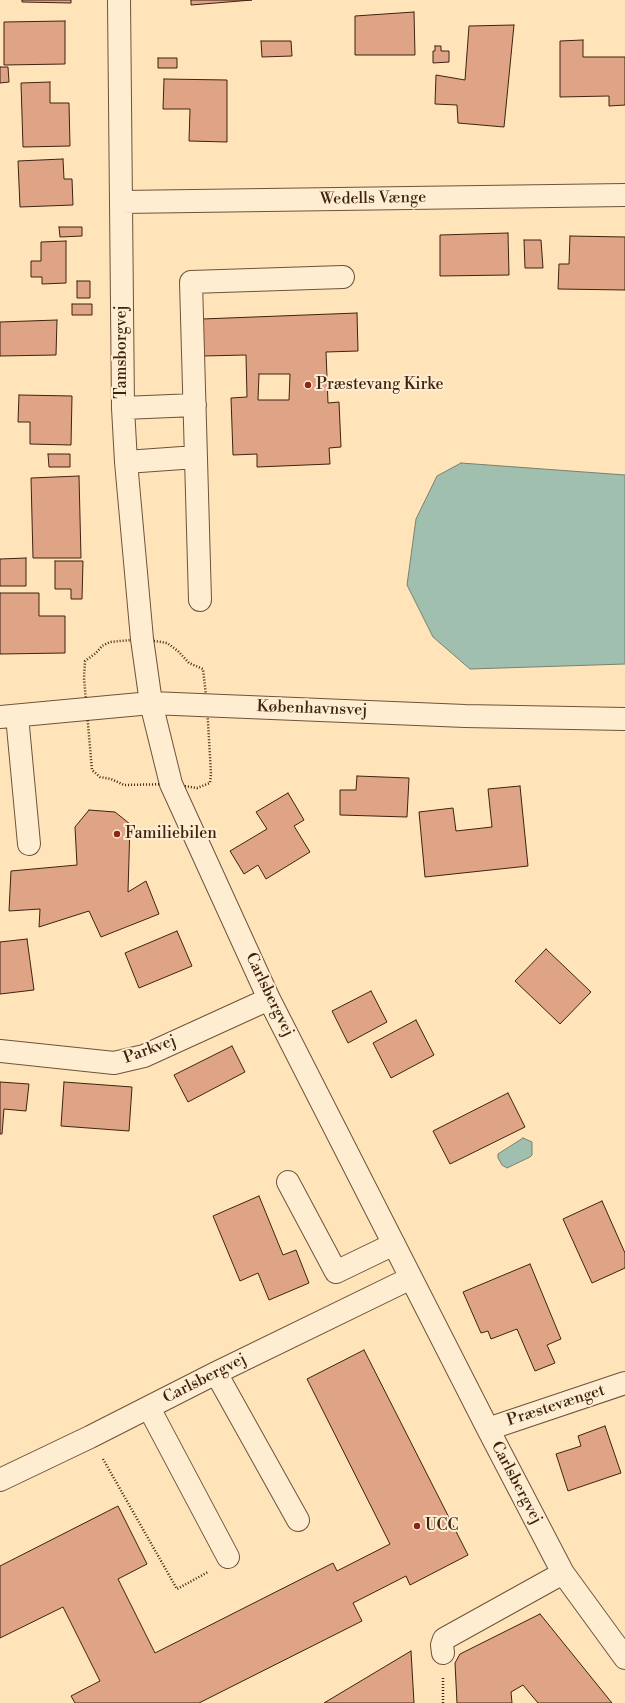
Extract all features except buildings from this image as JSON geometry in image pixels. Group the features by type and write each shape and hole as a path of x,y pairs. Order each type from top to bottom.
{"street":[{"name":"Tamsborgvej","path":"119,0 123,408 126,462 142,640 151,703"},
{"name":"Wedells Vænge","path":"122,202 625,195"},
{"path":"200,600 191,282 343,277"},
{"path":"123,408 195,405"},
{"path":"126,462 196,457"},
{"name":"Københavnsvej","path":"9,716 151,703 465,716 625,719"},
{"name":"Carlsbergvej","path":"151,703 171,784 270,1000 410,1278 563,1573 625,1658"},
{"path":"9,716 28,844"},
{"name":"Parkvej","path":"0,1051 114,1063 144,1056 270,1000"},
{"path":"288,1182 336,1272 394,1244"},
{"name":"Carlsbergvej","path":"0,1480 149,1408 216,1373 410,1278"},
{"path":"216,1373 298,1520"},
{"name":"Præstevænget","path":"488,1429 625,1384"},
{"path":"149,1408 228,1557"},
{"path":"443,1653 442,1645 444,1639 563,1573"}],"path":[{"path":"90,1437 177,1589 221,1565 228,1557"}],"shaded area":[{"path":"461,463 625,475 625,664 470,669 433,637 407,585 416,519 437,476"},
{"path":"523,1138 532,1142 532,1155 507,1168 502,1165 498,1158 498,1154"}],"place":[{"name":"Præstevang Kirke","path":"308,385"},
{"name":"Familiebilen","path":"117,834"},
{"name":"UCC","path":"417,1526"}]}
